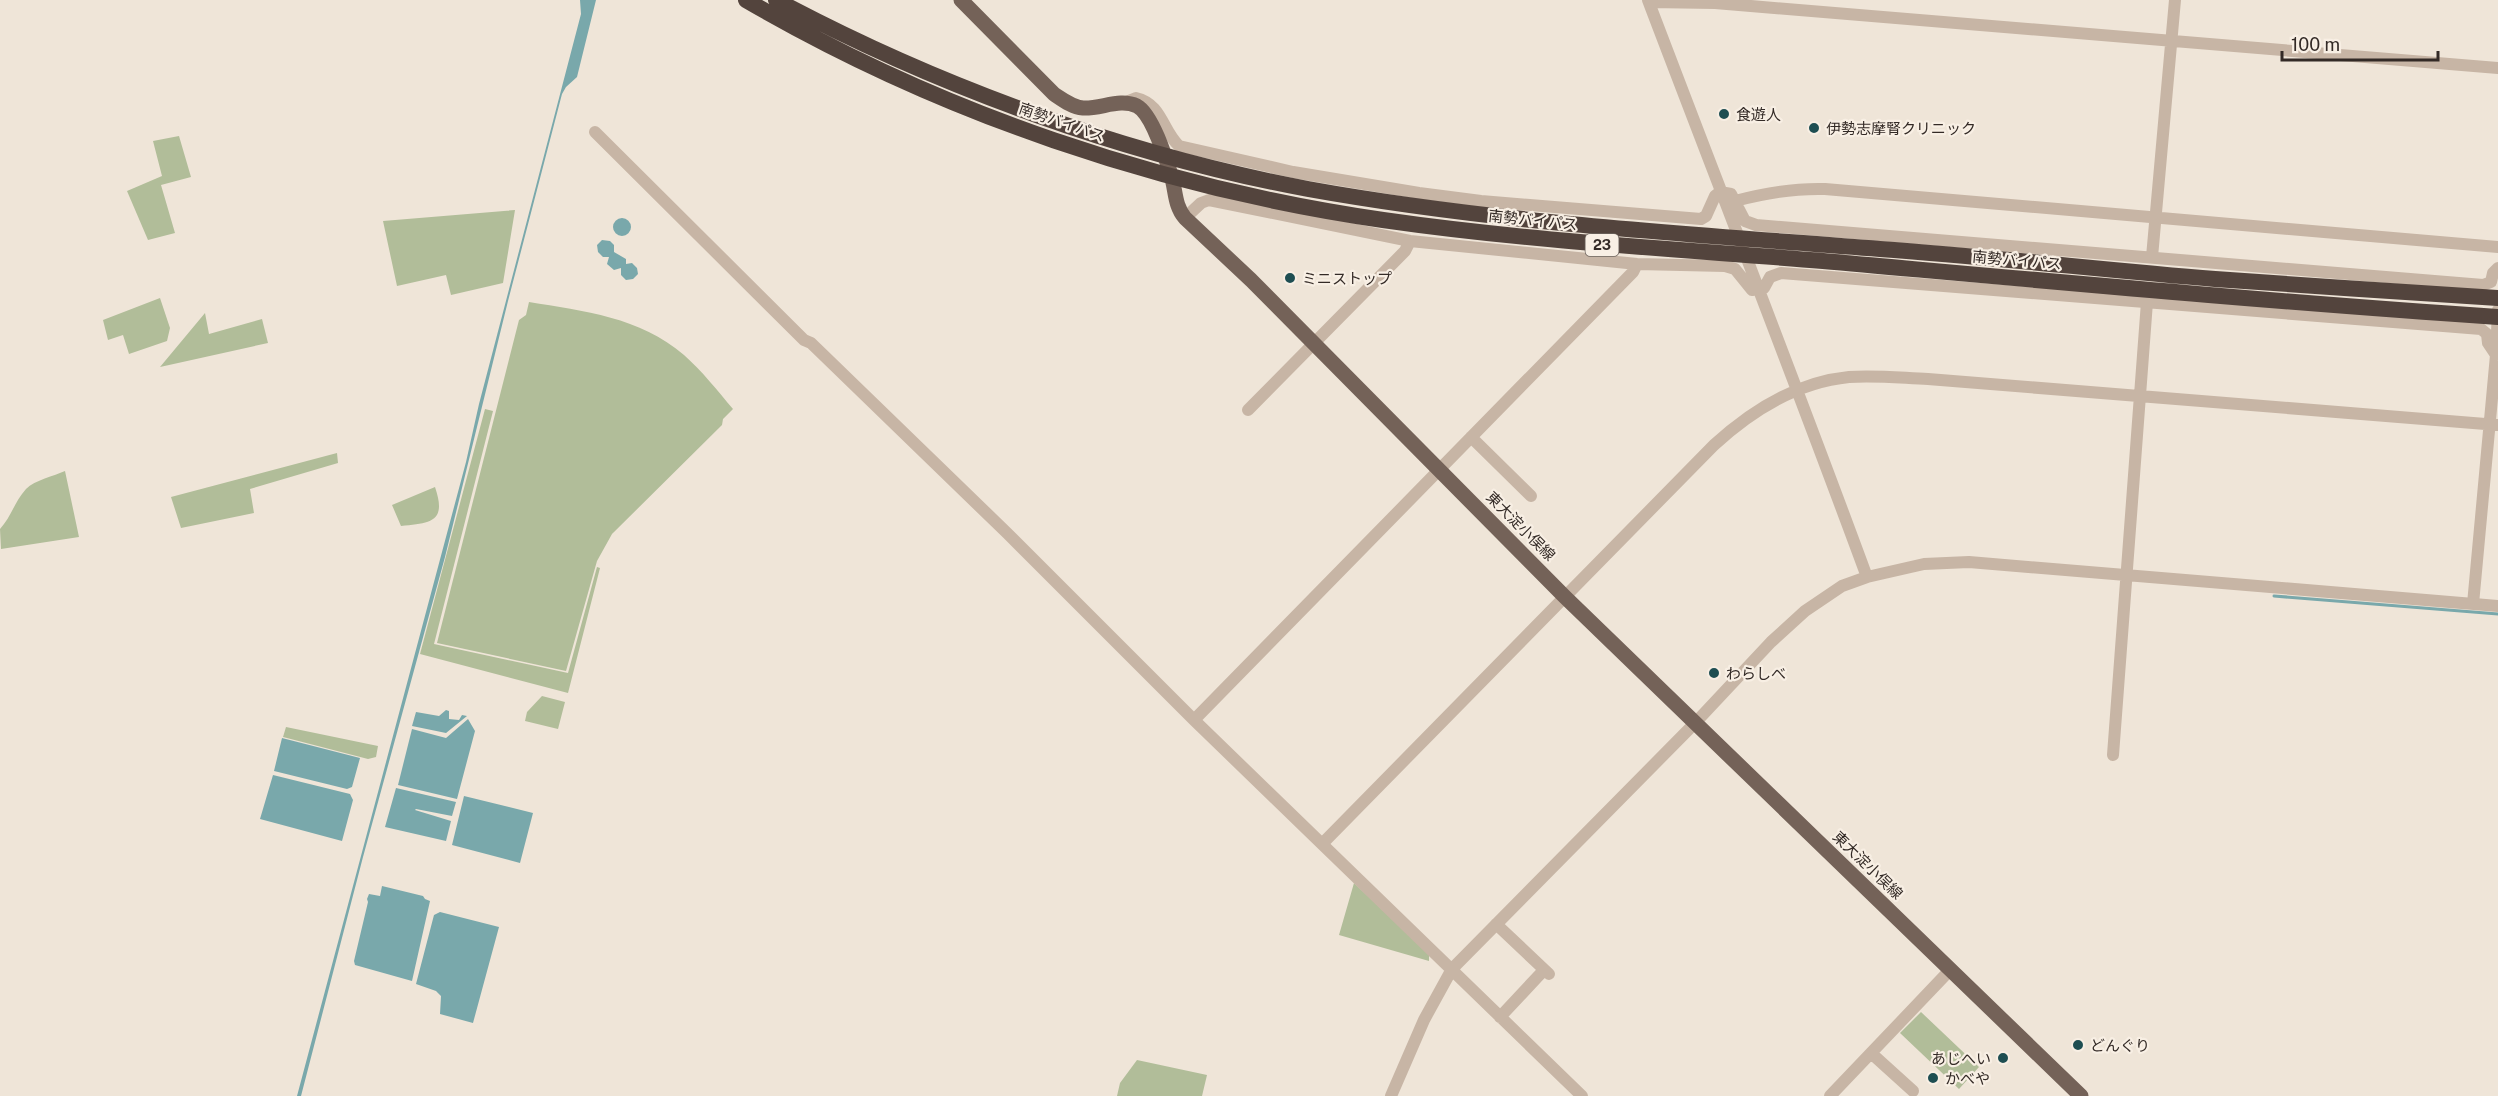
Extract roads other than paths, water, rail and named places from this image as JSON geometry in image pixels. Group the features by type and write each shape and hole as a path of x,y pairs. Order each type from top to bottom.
{"highway":[{"name":"南勢バイパス","path":"746,0 833,47 955,102 1040,135 1172,176 1284,202 1380,219 1501,235 2343,306 2498,314"},
{"name":"南勢バイパス","path":"776,0 888,56 945,80 1085,130 1164,155 1308,189 1493,215 2214,279 2498,298"}],"main road":[{"path":"961,0 1054,94 1072,106 1095,107 1126,102"},
{"name":"東大淀小俣線","path":"1126,102 1139,107 1146,114 1172,176 1177,206 1185,218 1565,597 2081,1096"}],"street":[{"path":"2152,257 2175,0"},
{"path":"1867,577 1798,390 1737,237 1648,1 1715,3 2498,68"},
{"path":"1126,102 1136,98 1151,105 1164,121 1172,139 1179,146 1293,171 1419,193 1481,201 1701,219 1706,216 1715,196 1720,192 1731,194 1745,221 1756,225 2483,285 2491,282 2493,273 2498,268"},
{"path":"596,132 804,340 811,343 999,524 1194,720 1582,1096"},
{"path":"1735,201 1772,191 1825,189 2498,247"},
{"path":"1185,218 1201,203 1209,200 1410,241 1637,264 1725,266 1735,269 1752,290 1764,288 1770,277 1781,273 2481,329 2487,334 2488,343 2497,354"},
{"path":"1248,410 1405,250 1410,241"},
{"path":"1194,720 1633,273 1637,264"},
{"path":"2113,755 2147,302"},
{"path":"2473,604 2493,424 2498,314"},
{"path":"1322,844 1738,423 1798,390 1826,380 1867,376 2493,424"},
{"path":"1471,437 1531,496"},
{"path":"1390,1096 1424,1020 1452,969 1696,722 1771,642 1805,611 1842,586 1867,577 1924,564 1969,562 2498,606"},
{"path":"1496,924 1546,972 1500,1017"},
{"path":"1830,1096 1951,969"},
{"path":"1871,1053 1913,1091"}],"water":[{"path":"580,0 596,0 577,77 562,94 445,557 301,1096 297,1096 466,462 479,404 581,14"},
{"path":"622,218 628,221 631,227 628,233 622,236 616,233 613,227 616,221"},
{"path":"602,240 610,241 614,245 614,252 626,259 626,264 632,263 637,268 638,274 633,279 626,280 621,275 621,268 614,270 607,264 609,257 603,257 598,252 597,245"},
{"path":"446,710 449,711 449,719 459,720 462,715 467,716 446,733 412,726 416,712 439,716"},
{"path":"468,719 475,731 457,799 398,785 412,729 446,738"},
{"path":"282,738 360,758 352,787 347,789 274,771"},
{"path":"273,775 350,794 353,800 342,841 260,819"},
{"path":"396,788 456,802 452,816 415,810 451,821 446,841 385,827"},
{"path":"464,796 533,813 520,863 452,845"},
{"path":"382,886 423,896 430,901 412,981 355,965 367,899 369,894 380,896"},
{"path":"440,912 499,927 473,1023 440,1014 441,996 436,991 416,984 434,915"}],"waterway":[{"path":"2274,596 2498,614"}],"place":[{"name":"食遊人","path":"1724,114"},
{"name":"伊勢志摩腎クリニック","path":"1814,128"},
{"name":"ミニストップ","path":"1290,278"},
{"name":"わらしべ","path":"1714,673"},
{"name":"どんぐり","path":"2078,1045"},
{"name":"あじへい","path":"2003,1058"},
{"name":"かべや","path":"1933,1078"}]}
